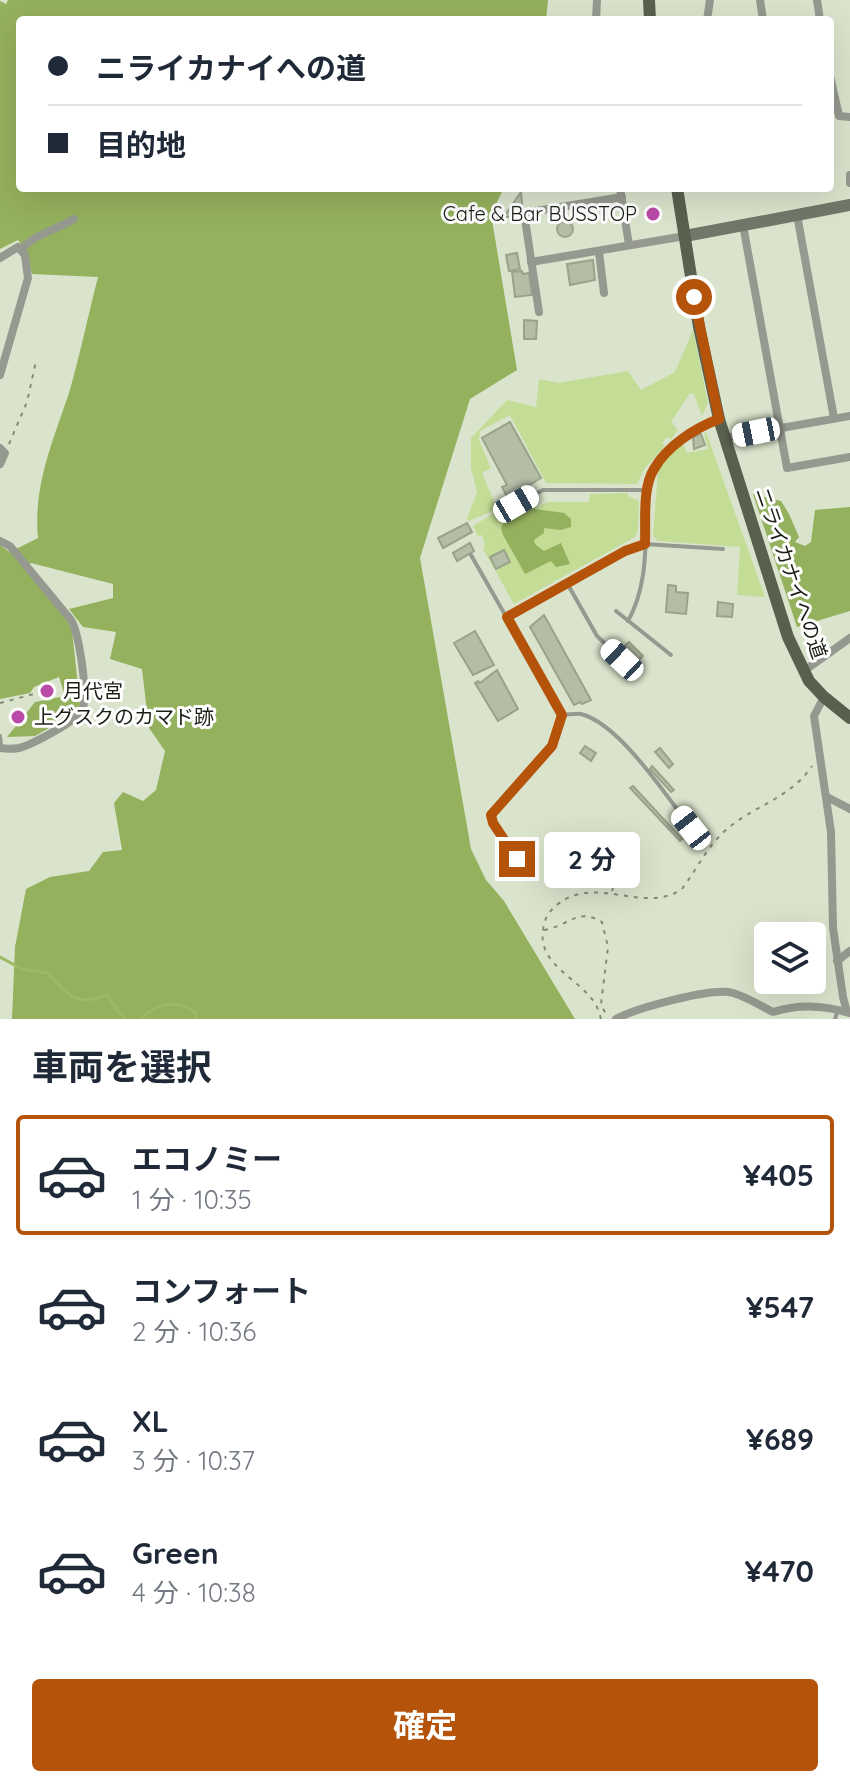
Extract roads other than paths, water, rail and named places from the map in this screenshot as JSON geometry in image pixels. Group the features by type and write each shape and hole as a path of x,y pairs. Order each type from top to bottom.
{"main road":[{"name":"ニライカナイへの道","path":"678,192 699,327 719,419 788,637 804,671 824,697 850,718"}],"street":[{"path":"834,94 839,116 850,117"},
{"path":"850,175 850,183"},
{"path":"539,312 524,213 621,192 629,245"},
{"path":"531,262 850,205"},
{"path":"797,215 834,418"},
{"path":"21,250 30,239 54,231 74,219"},
{"path":"743,225 787,468 850,457"},
{"path":"0,258 18,247 25,255 28,278 0,375"},
{"path":"599,252 604,293"},
{"path":"724,438 850,416"},
{"path":"0,464 3,450"},
{"path":"0,541 10,546 78,632 84,703 82,712 73,719 19,748 1,748"},
{"path":"804,671 850,638"},
{"path":"616,1019 649,1006 716,991 732,992 770,1016 793,1006 843,1014 830,896 831,832 814,716 824,697"},
{"path":"827,797 850,809"},
{"path":"837,961 850,951"}],"lane":[{"path":"628,621 637,606 644,582 648,490 653,470 670,448 699,428 719,419"},
{"path":"501,512 543,490 648,490"},
{"path":"507,617 625,551 645,544 723,549"},
{"path":"471,555 562,715 552,746 491,815 517,859"},
{"path":"567,583 597,636 622,660"},
{"path":"616,611 671,655"},
{"path":"562,715 581,714 611,731 637,757 691,828"},
{"path":"0,736 1,748"}],"waterway":[{"path":"0,957 22,969 48,973 74,997 88,1000 107,994 126,1019"},
{"path":"142,1019 153,1009 174,1004 195,1012 196,1019"}],"place":[{"name":"Cafe & Bar BUSSTOP","path":"653,214"},
{"name":"月代宮","path":"47,691"},
{"name":"上グスクのカマド跡","path":"18,717"}]}
